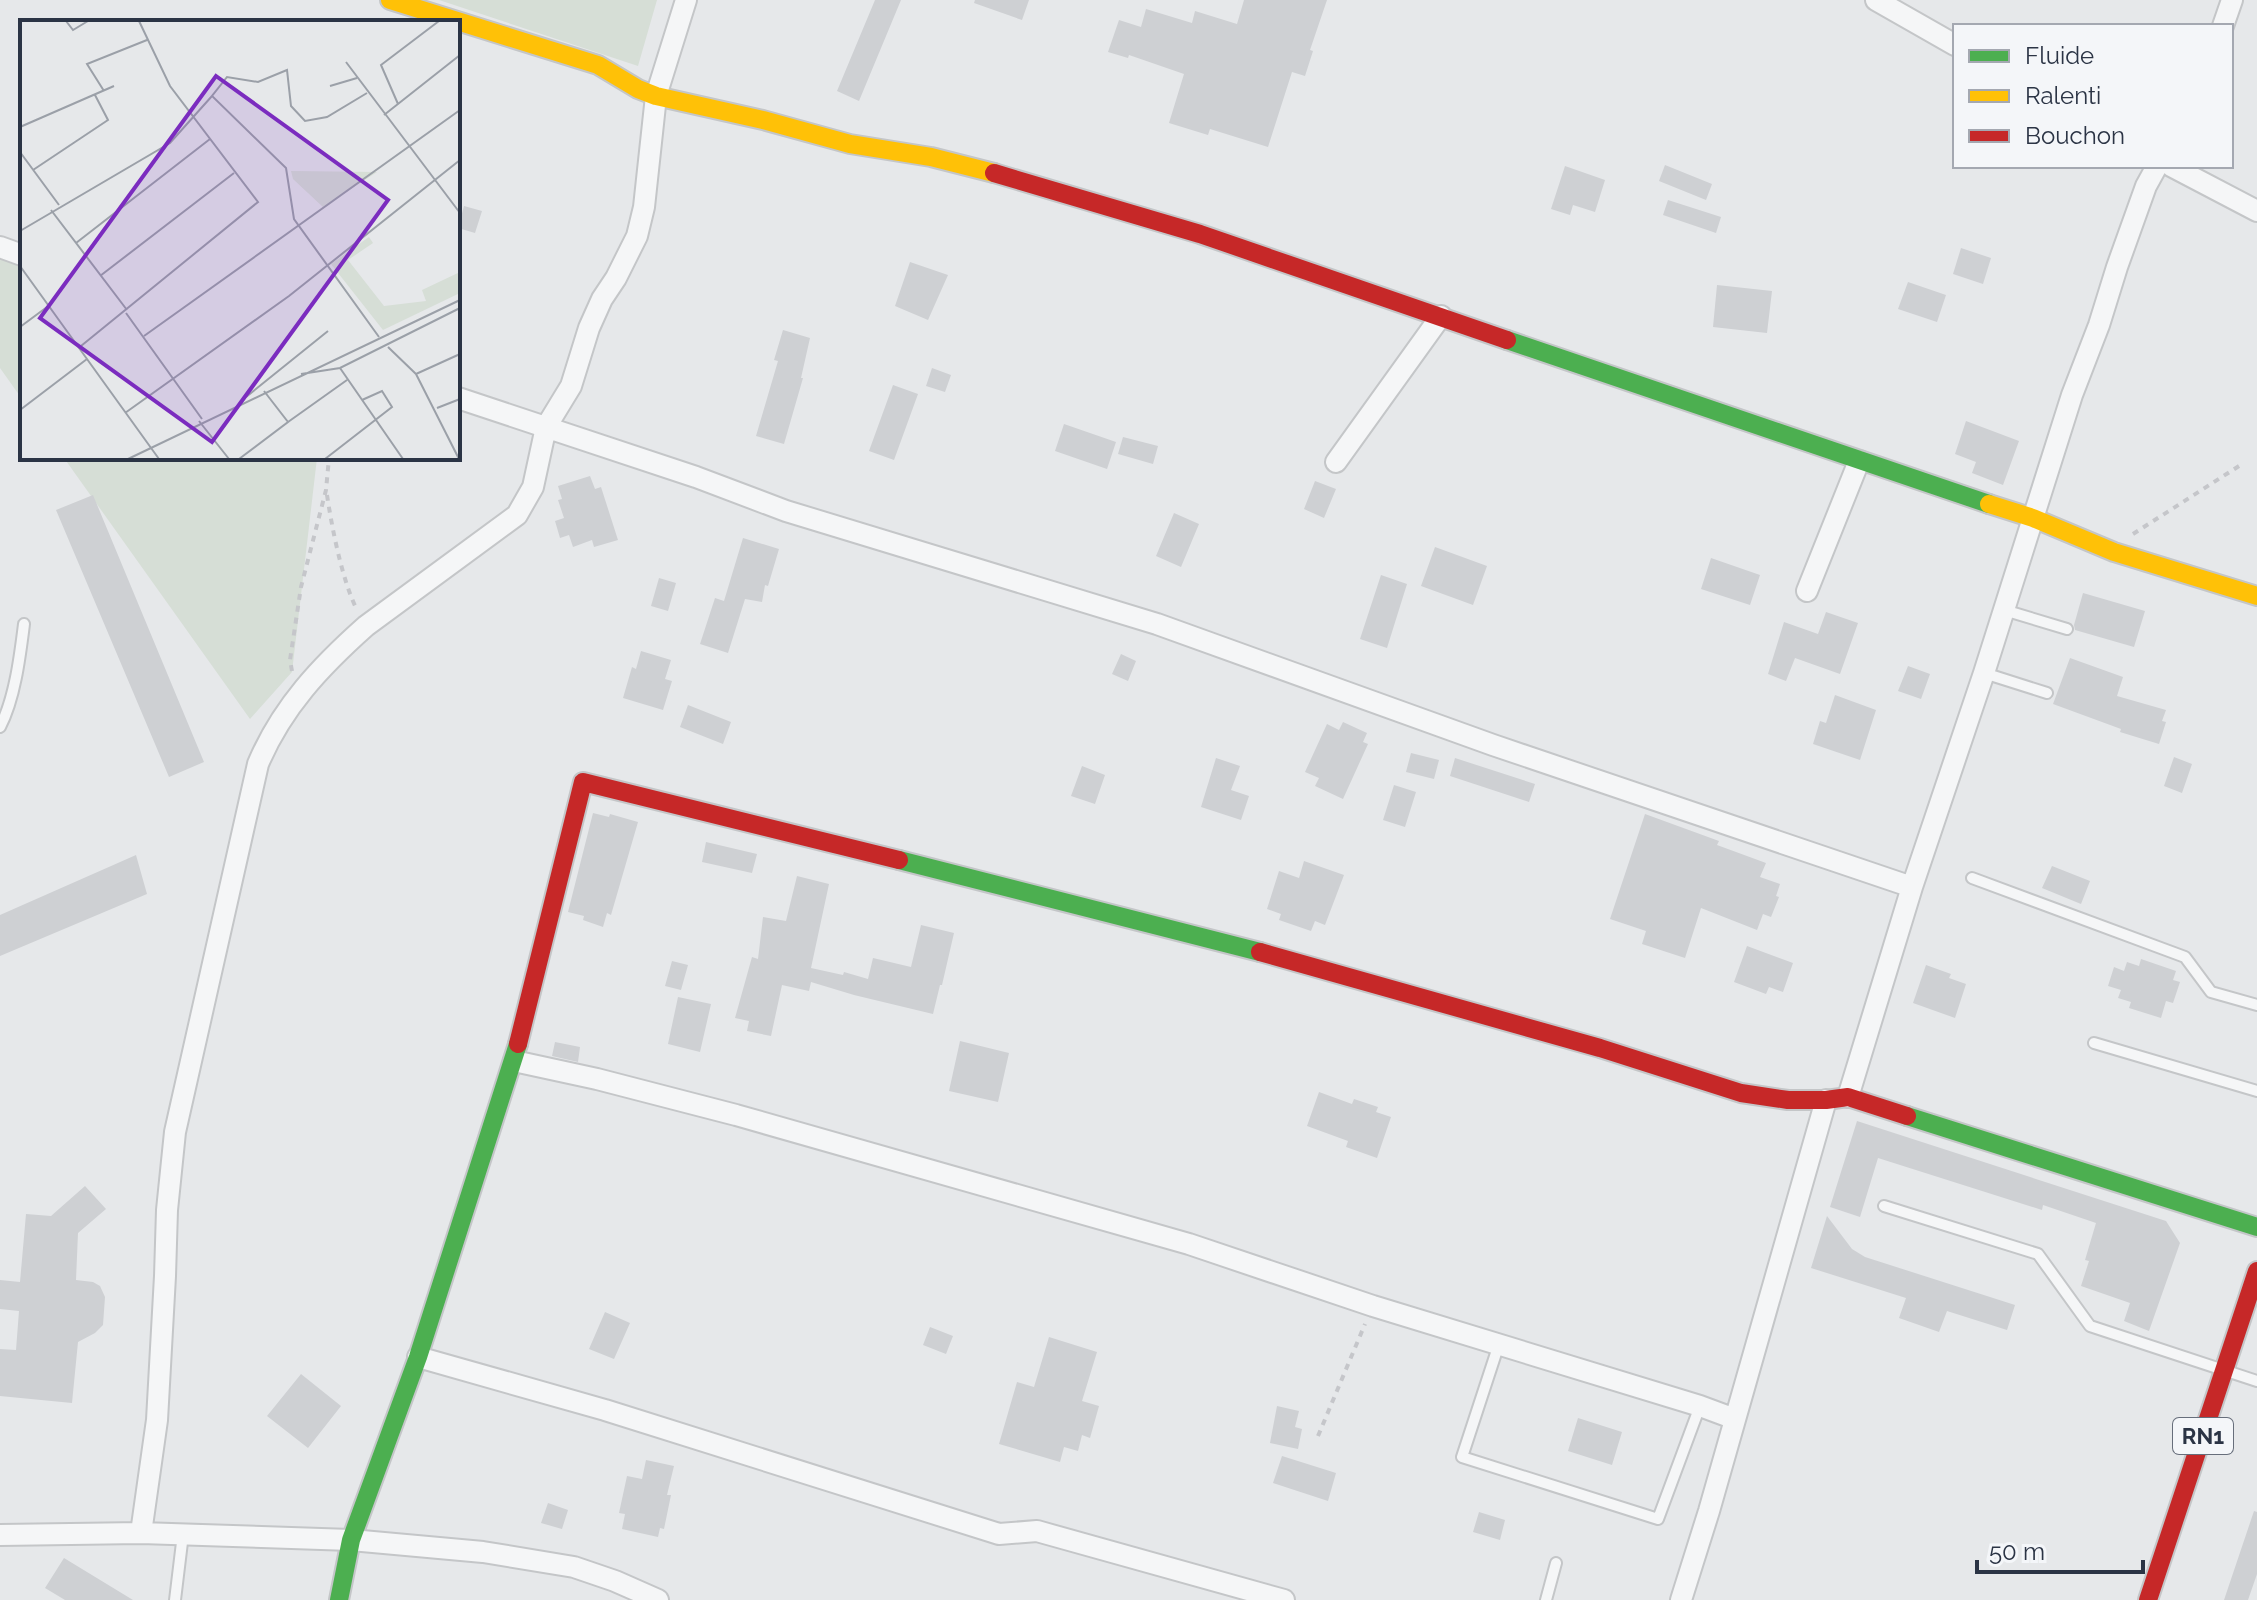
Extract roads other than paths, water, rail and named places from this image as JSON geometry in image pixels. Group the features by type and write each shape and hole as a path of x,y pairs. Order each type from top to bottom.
{"main road":[{"path":"390,0 454,20"},
{"path":"460,22 598,65 656,96 763,120 850,144 931,157 1024,180 1200,234 2033,518 2056,530 2109,549 2257,596"},
{"path":"339,1600 351,1540 418,1357 514,1061 583,782 1314,966 1600,1048 1741,1093 1788,1100 1848,1097 2257,1227"},
{"name":"RN1","path":"2148,1600 2257,1271"}],"street":[{"path":"141,1533 157,1420 167,1210 180,1103 258,764 304,685 366,626 517,515 533,487 546,427 571,386 589,328 637,236 644,207 656,96 686,0"},
{"path":"1876,0 1953,44"},
{"path":"2224,24 2232,0"},
{"path":"1848,1097 1912,887 2072,395 2141,200 2156,168"},
{"path":"2182,169 2257,211"},
{"path":"0,247 20,254"},
{"path":"1336,462 1441,316"},
{"path":"460,399 696,477 786,511 1157,624 1493,745 1912,887"},
{"path":"1807,591 1859,461"},
{"path":"514,1061 736,1115 1189,1244 1373,1306 1735,1419"},
{"path":"1681,1600 1826,1100"},
{"path":"418,1357 605,1410 999,1534 1037,1531 1284,1600"},
{"path":"0,1535 183,1534 351,1540 483,1552 574,1567 658,1600"}],"lane":[{"path":"2004,610 2067,629"},
{"path":"0,727 20,658 24,624"},
{"path":"1984,673 2047,693"},
{"path":"1972,878 2185,957 2211,992 2257,1005"},
{"path":"2094,1043 2257,1091"},
{"path":"1884,1206 2038,1254 2090,1326 2257,1381"},
{"path":"1499,1344 1462,1457 1658,1519 1700,1406"},
{"path":"175,1600 183,1534"},
{"path":"1546,1600 1556,1563"}]}
